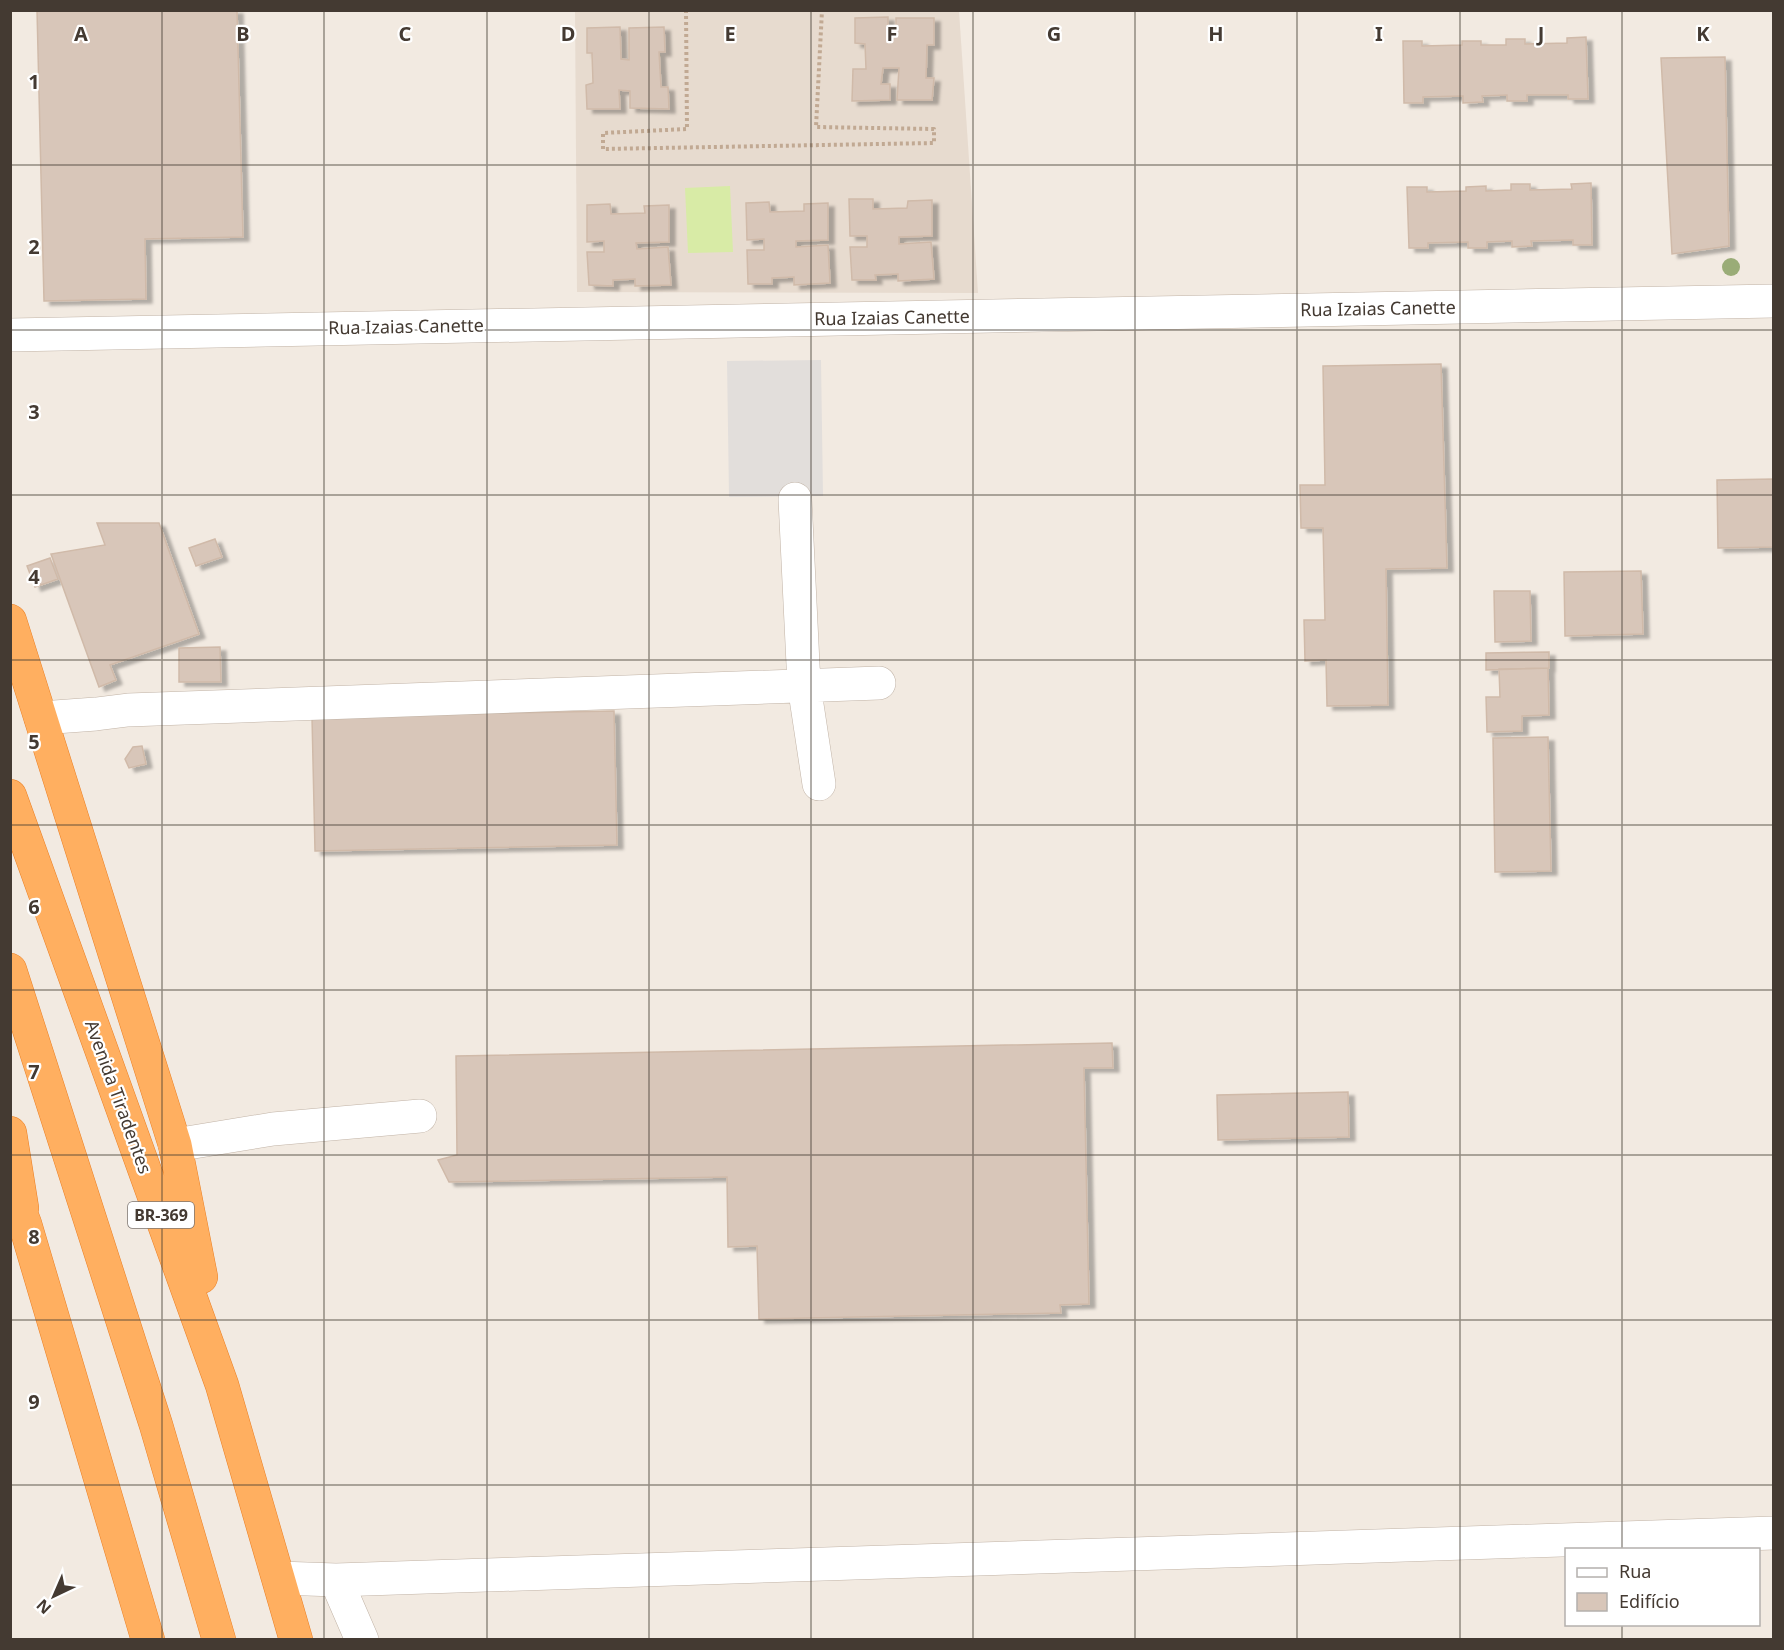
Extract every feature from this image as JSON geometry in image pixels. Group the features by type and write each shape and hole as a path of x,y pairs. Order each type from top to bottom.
{"highway":[{"path":"10,621 175,1145 222,1385"},
{"name":"Avenida Tiradentes","path":"10,796 222,1385 296,1640"},
{"path":"10,970 156,1425 219,1640"},
{"path":"10,1133 25,1224"},
{"path":"10,1185 25,1224 148,1640"}],"street":[{"name":"Rua Izaias Canette","path":"10,335 1773,301"},
{"path":"795,498 804,685 819,784"},
{"path":"41,718 128,710 879,683"},
{"path":"175,1145 273,1129 420,1116"},
{"path":"279,1578 336,1580 1773,1533"},
{"path":"336,1580 362,1640"}],"path":[{"path":"686,10 687,129 603,133 603,149 934,143 934,129 816,127 822,10"}],"shaded area":[{"path":"575,11 959,11 978,293 577,292"},
{"path":"821,360 823,496 729,497 727,361"}],"green space":[{"path":"730,186 733,252 688,253 685,188"}],"building":[{"path":"37,10 237,10 243,237 145,239 146,299 44,301"},
{"path":"888,17 888,37 896,37 896,18 934,18 934,45 927,45 926,78 934,78 932,100 897,100 899,68 883,68 881,84 890,84 890,100 852,101 853,69 866,69 865,44 855,43 855,18"},
{"path":"620,27 621,59 629,60 629,28 664,27 665,52 659,52 661,87 668,87 669,109 630,108 630,91 619,90 620,109 587,109 586,85 593,83 592,53 587,53 587,28"},
{"path":"1586,37 1588,99 1568,99 1568,95 1527,95 1527,101 1507,101 1507,95 1482,96 1483,102 1463,103 1463,96 1423,97 1423,103 1404,103 1403,41 1422,41 1422,46 1462,45 1462,41 1481,41 1481,45 1506,45 1506,39 1525,39 1525,44 1567,43 1567,38"},
{"path":"1725,57 1729,246 1672,254 1661,58"},
{"path":"1591,183 1592,245 1573,245 1573,240 1531,241 1532,246 1512,247 1512,241 1487,242 1487,248 1468,248 1468,242 1428,243 1428,248 1409,248 1407,187 1427,187 1427,192 1466,191 1466,187 1486,186 1486,191 1511,190 1511,184 1530,184 1530,190 1572,189 1571,184"},
{"path":"849,199 873,199 873,209 907,208 908,201 932,200 932,236 899,237 899,244 931,242 934,279 898,281 898,274 875,275 876,280 852,280 850,247 867,247 867,236 850,236"},
{"path":"769,202 770,212 804,211 804,204 828,203 828,240 796,241 796,247 828,245 830,283 794,285 794,277 772,278 772,284 748,284 747,250 764,250 764,239 747,240 746,203"},
{"path":"610,204 611,214 645,213 644,206 669,205 669,242 636,243 637,249 668,247 671,285 635,286 635,279 613,280 613,286 589,285 587,252 604,252 604,241 587,242 587,205"},
{"path":"1441,364 1447,568 1386,569 1388,705 1327,706 1326,660 1305,661 1304,620 1325,620 1323,528 1301,528 1300,485 1325,485 1323,366"},
{"path":"1774,479 1774,547 1718,548 1717,480"},
{"path":"97,523 159,523 199,634 110,665 116,680 99,687 51,554 105,545"},
{"path":"215,539 222,557 196,566 189,548"},
{"path":"50,558 58,579 35,587 27,566"},
{"path":"1641,571 1643,634 1565,636 1564,572"},
{"path":"1494,591 1530,591 1531,641 1495,642"},
{"path":"220,647 221,682 179,682 179,648"},
{"path":"1549,652 1549,668 1486,670 1486,653"},
{"path":"1548,668 1549,715 1522,716 1522,731 1487,732 1486,697 1500,697 1499,669"},
{"path":"614,711 617,845 315,851 312,717"},
{"path":"1548,737 1551,871 1495,872 1493,738"},
{"path":"142,746 146,764 129,768 125,759 133,747"},
{"path":"1112,1043 1113,1068 1084,1068 1089,1304 1060,1305 1061,1313 759,1319 757,1246 728,1247 727,1177 449,1182 438,1160 457,1155 456,1056"},
{"path":"1348,1092 1349,1137 1218,1140 1217,1095"}]}
